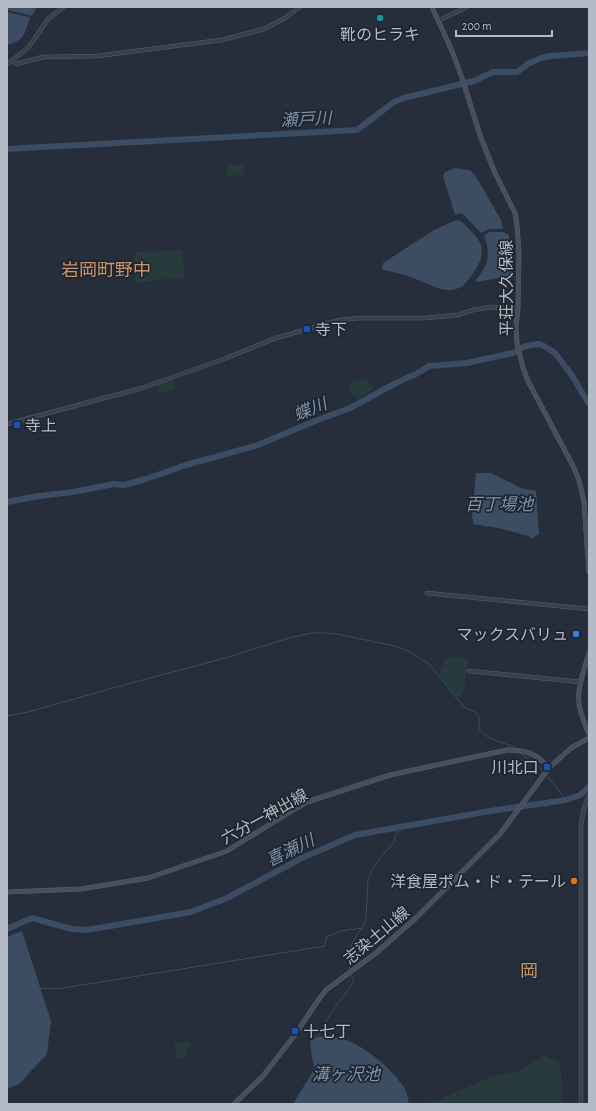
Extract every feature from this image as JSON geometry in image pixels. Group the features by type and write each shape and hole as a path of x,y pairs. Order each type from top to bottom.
{"main road":[{"name":"平荘大久保線","path":"432,7 452,51 465,86 481,138 495,173 515,214 518,235 518,308 516,326 518,346 523,368 528,381 579,480 584,502 589,572"},
{"path":"589,653 581,682 579,703 580,712 589,734"},
{"name":"志染土山線","path":"234,1104 263,1076 294,1036 326,990 376,953 417,917 500,834 549,768 571,748 589,738"},
{"name":"六分一神出線","path":"7,892 81,889 148,878 227,851 308,802 374,780 424,768 507,750 531,753 549,768"}],"street":[{"path":"7,64 28,48 50,18 64,7"},
{"path":"12,61 16,64 43,57 97,56 222,40 264,29 285,18 300,7"},
{"path":"438,21 467,7"},
{"path":"7,424 142,388 224,359 276,338 340,320 360,318 426,318 458,315 491,307 518,308"},
{"path":"427,593 589,609"},
{"path":"469,671 581,682"},
{"path":"581,1104 582,825 584,808 589,795"}],"shaded area":[{"path":"226,165 244,165 244,175 226,176"},
{"path":"182,250 185,280 174,278 136,283 134,265 136,252"},
{"path":"174,379 175,389 159,393 157,384"},
{"path":"366,379 373,387 372,390 357,399 356,396 353,396 348,385 355,380"},
{"path":"446,658 468,658 464,690 461,697 457,697 439,675"},
{"path":"190,1041 191,1048 187,1048 188,1054 177,1059 174,1043"},
{"path":"544,1056 559,1062 561,1071 562,1104 423,1104 436,1101 490,1077 518,1071"}],"water":[{"path":"7,7 37,7 32,16 7,10"},
{"path":"7,12 29,17 30,19 23,36 17,41 7,45"},
{"path":"455,168 470,170 475,175 501,220 503,229 489,229 481,233 462,213 455,215 443,176 445,172"},
{"path":"458,220 464,224 479,241 482,252 476,269 467,282 461,287 451,290 440,289 406,275 383,270 383,263 434,230"},
{"path":"490,232 503,232 509,235 510,276 477,282 475,281 486,265 488,254 484,235"},
{"name":"百丁場池","path":"476,473 491,473 521,488 536,491 539,534 533,538 530,538 529,536 498,528 473,524 472,517"},
{"path":"22,931 51,1021 47,1054 19,1084 7,1089 7,937"},
{"name":"溝ヶ沢池","path":"320,1036 324,1038 334,1037 346,1040 357,1045 381,1062 399,1080 406,1091 409,1104 293,1104 315,1068 312,1059 310,1041"}],"waterway":[{"name":"瀬戸川","path":"7,149 357,130 394,102 404,98 474,81 493,72 517,72 528,64 541,58 589,53"},
{"name":"蝶川","path":"7,502 114,484 124,485 146,479 186,465 258,445 350,408 429,366 467,363 513,353 523,347 532,345 539,344 555,353 571,374 589,404"},
{"path":"7,716 28,712 225,658 289,638 311,633 324,633 337,634 395,646 410,652 429,664 464,707 475,712 479,717 479,730 492,739 516,748"},
{"path":"519,752 543,771"},
{"path":"548,777 566,800"},
{"name":"喜瀬川","path":"7,929 32,918 72,929 87,930 191,912 227,898 302,858 355,835 490,811 566,800 580,795 589,787"},
{"path":"350,969 351,949 355,938 363,927 366,919 368,879 375,865 394,842 396,834 400,828"},
{"path":"39,988 57,989 325,946 326,937 341,931 362,928"},
{"path":"316,1038 315,1037 323,1031 328,1019 354,981 351,975"}],"place":[{"name":"靴のヒラキ","path":"380,18"},
{"name":"寺下","path":"307,329"},
{"name":"寺上","path":"17,425"},
{"name":"マックスバリュ","path":"576,634"},
{"name":"川北口","path":"547,767"},
{"name":"洋食屋ポム・ド・テール","path":"574,881"},
{"name":"十七丁","path":"295,1031"}],"district":[{"name":"岩岡町野中","path":"106,270"},
{"name":"岡","path":"529,971"}]}
